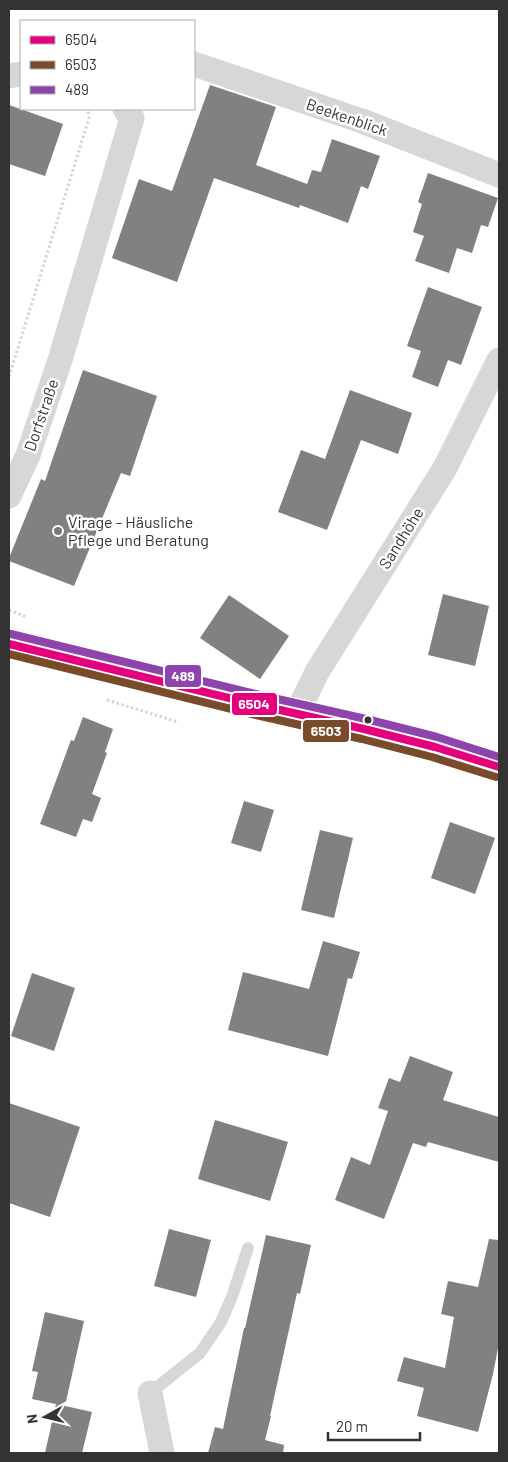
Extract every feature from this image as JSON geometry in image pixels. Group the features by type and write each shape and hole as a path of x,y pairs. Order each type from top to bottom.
{"street":[{"name":"Beekenblick","path":"195,64 362,121 499,175"},
{"name":"Dorfstraße","path":"9,496 28,455 60,360 132,118 126,110"},
{"name":"Sandhöhe","path":"298,713 317,672 445,468 499,360"},
{"path":"9,644 435,747 499,768"},
{"path":"150,1392 162,1453"}],"lane":[{"path":"150,1392 200,1353 221,1322 233,1294 248,1248"}],"path":[{"path":"9,376 89,118 88,110"}],"building":[{"path":"210,85 276,107 256,165 307,184 312,170 321,172 332,139 380,156 368,189 361,186 348,223 300,205 299,208 214,178 177,282 112,258 139,179 172,191"},
{"path":"9,105 63,124 45,176 9,164"},
{"path":"428,173 498,198 488,227 481,225 472,253 457,248 449,273 415,261 424,236 413,232 422,204 418,202"},
{"path":"428,287 482,307 461,365 448,360 438,387 412,377 421,351 407,346"},
{"path":"83,370 157,396 130,476 121,473 74,586 9,561 9,558 41,479 45,481"},
{"path":"350,390 412,413 398,454 361,440 327,530 278,512 301,450 325,459"},
{"path":"443,594 489,606 475,666 428,655"},
{"path":"229,595 289,636 260,679 200,638"},
{"path":"83,717 113,729 105,752 107,753 92,794 101,798 92,822 83,819 76,837 40,824 71,740 74,741"},
{"path":"244,801 274,810 261,852 231,843"},
{"path":"450,822 495,838 475,894 431,878"},
{"path":"320,830 353,838 334,918 301,910"},
{"path":"323,941 360,952 352,979 348,978 328,1056 228,1030 243,972 309,989"},
{"path":"32,973 75,988 54,1051 11,1036"},
{"path":"410,1056 453,1072 443,1100 499,1117 499,1162 428,1142 426,1147 413,1143 384,1219 335,1200 351,1157 370,1165 388,1111 378,1108 389,1078 400,1082"},
{"path":"9,1103 80,1127 50,1217 9,1203"},
{"path":"215,1120 288,1142 270,1201 198,1179"},
{"path":"169,1229 211,1240 196,1297 154,1286"},
{"path":"266,1235 311,1245 300,1294 297,1293 265,1440 284,1445 283,1453 208,1453 215,1427 223,1429"},
{"path":"489,1239 499,1240 499,1343 478,1432 417,1416 424,1388 397,1381 404,1357 445,1368 454,1317 441,1314 448,1281 478,1287"},
{"path":"45,1312 84,1321 65,1406 32,1399 38,1372 32,1371"},
{"path":"56,1404 92,1412 82,1453 45,1453"}],"transit line":[{"name":"489","path":"11,634 366,719 437,737 499,757"},
{"name":"6504","path":"9,644 364,729 435,747 499,767"},
{"name":"6503","path":"9,654 362,739 432,757 496,777"}],"place":[{"name":"Virage - Häusliche Pflege und Beratung","path":"58,531"}]}
